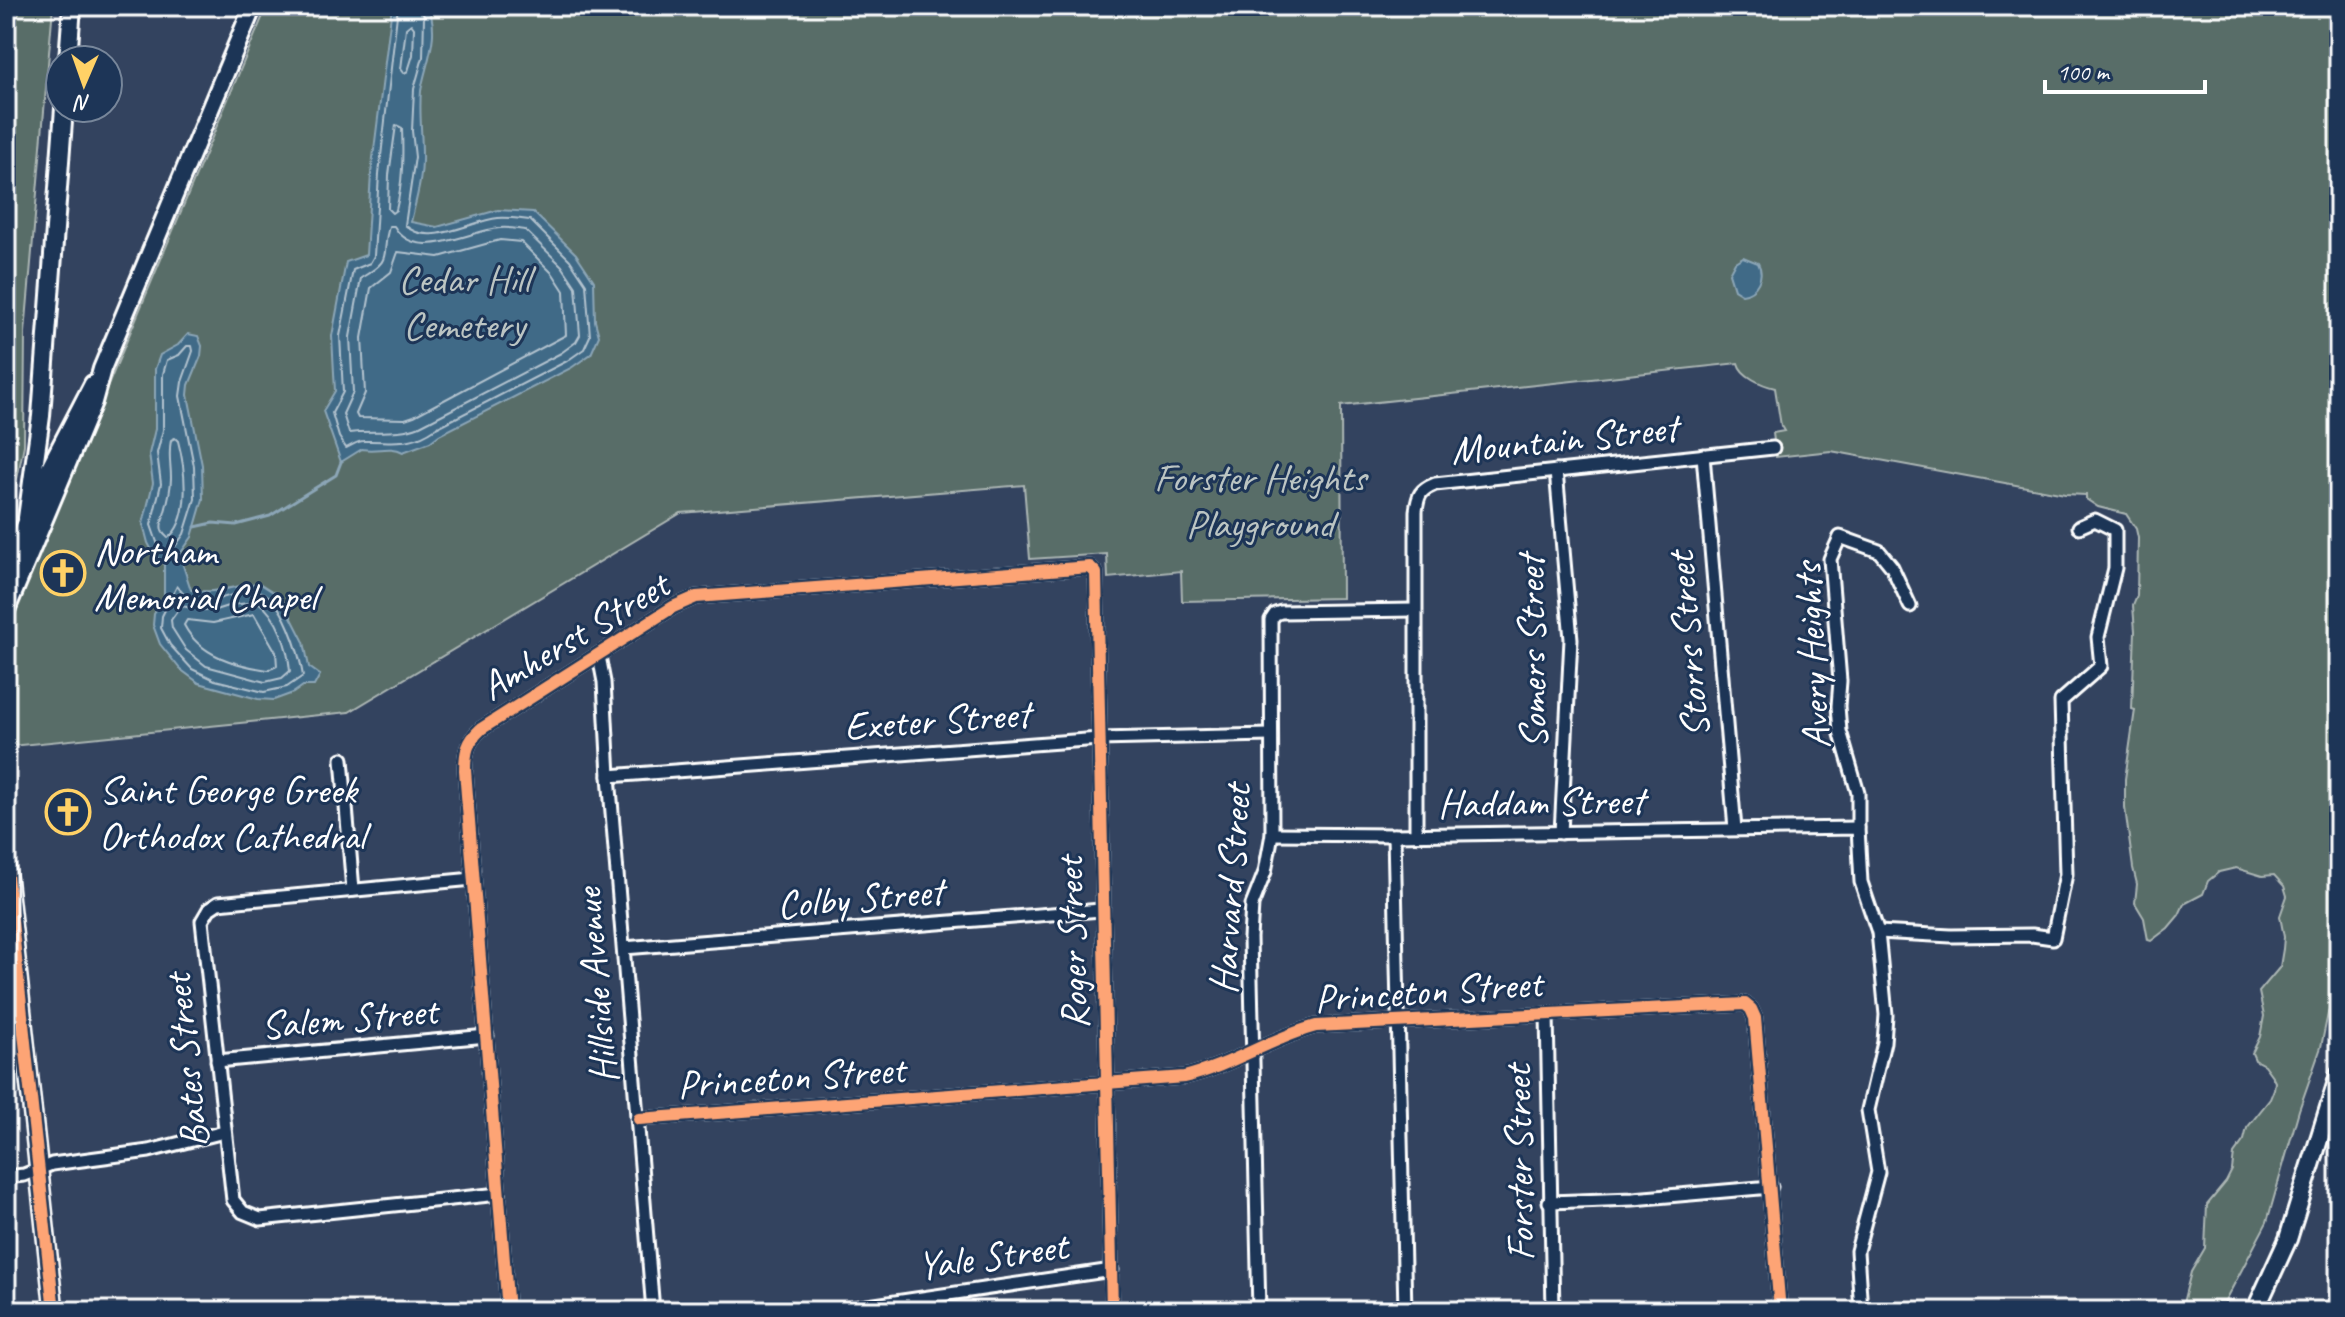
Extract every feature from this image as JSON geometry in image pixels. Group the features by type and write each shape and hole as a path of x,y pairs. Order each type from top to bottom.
{"main road":[{"path":"69,44 72,6"},
{"path":"6,610 54,499 93,402 102,369 253,6"},
{"path":"27,518 41,416 63,124"},
{"path":"6,572 49,469 83,399 102,369"},
{"path":"41,416 54,499"},
{"path":"6,866 54,1311"},
{"path":"2255,1311 2288,1239 2334,1108 2339,1075"}],"street":[{"name":"Mountain Street","path":"1416,834 1416,511 1418,495 1423,489 1435,484 1773,448"},
{"name":"Storrs Street","path":"1703,455 1735,829"},
{"name":"Somers Street","path":"1556,471 1571,639 1561,833"},
{"path":"1878,932 2053,938 2066,874 2061,701 2101,666 2098,637 2115,568 2115,530 2095,520 2079,527"},
{"name":"Avery Heights","path":"1861,1311 1857,1251 1878,1172 1868,1110 1884,1042 1886,1015 1878,932 1861,882 1858,793 1840,731 1840,681 1830,559 1840,537 1879,551 1892,567 1910,606"},
{"name":"Amherst Street","path":"508,1311 465,770 469,740 481,729 673,607 696,597 1090,567 1096,573"},
{"name":"Roger Street","path":"1096,573 1112,1311"},
{"name":"Harvard Street","path":"1259,1311 1250,938 1252,905 1265,872 1272,834 1270,625 1275,614 1415,610"},
{"name":"Hillside Avenue","path":"599,656 604,682 653,1311"},
{"name":"Exeter Street","path":"609,776 1099,739 1270,735"},
{"path":"342,759 353,890"},
{"name":"Haddam Street","path":"1272,834 1858,828"},
{"path":"1394,835 1405,1311"},
{"name":"Bates Street","path":"473,879 218,903 209,909 202,921 233,1200 243,1212 260,1219 499,1194"},
{"name":"Colby Street","path":"624,948 1101,910"},
{"name":"Princeton Street","path":"639,1119 1184,1077 1205,1072 1294,1032 1316,1026 1745,1004 1755,1018 1771,1187"},
{"name":"Forster Street","path":"1547,1014 1553,1311"},
{"name":"Salem Street","path":"217,1061 487,1036"},
{"path":"6,1177 24,1175 61,1162 149,1151 224,1132"},
{"path":"1549,1202 1633,1199 1771,1187 1780,1311"},
{"name":"Yale Street","path":"834,1311 1112,1270"}],"green space":[{"path":"6,6 53,6 50,44 44,44 44,111 25,333 24,445 6,532"},
{"name":"Cedar Hill Cemetery","path":"267,6 2339,6 2339,961 2321,1047 2299,1110 2267,1222 2220,1311 2181,1311 2191,1272 2205,1248 2207,1205 2226,1182 2232,1170 2234,1154 2244,1140 2247,1128 2270,1099 2274,1089 2272,1076 2252,1053 2260,1037 2264,1016 2259,992 2280,967 2284,937 2280,916 2287,896 2284,886 2274,875 2262,876 2236,868 2219,872 2208,881 2203,894 2184,904 2168,928 2151,941 2148,940 2144,918 2135,903 2137,884 2125,808 2125,779 2135,710 2132,709 2133,606 2137,596 2136,529 2126,514 2098,507 2086,499 2086,495 2065,494 1831,451 1776,457 1773,433 1784,431 1775,388 1748,376 1738,363 1341,406 1342,598 1182,601 1181,571 1108,578 1107,554 1030,559 1024,485 681,513 349,712 11,746 6,696 6,629"}],"water":[{"path":"392,6 427,6 433,27 421,91 421,171 411,222 437,227 498,210 533,212 576,254 594,281 595,321 599,336 591,354 571,368 430,442 403,452 362,449 341,462 323,411 335,391 332,336 346,262 366,255 371,174"},
{"path":"1743,257 1758,263 1761,273 1756,287 1742,294 1734,289 1729,273 1735,262"},
{"path":"188,334 198,336 202,346 188,395 202,465 203,499 192,537 180,554 181,559 191,590 216,591 259,583 281,597 304,642 309,667 320,675 314,686 303,686 274,700 258,699 199,683 180,669 160,644 153,625 154,614 164,597 164,562 155,556 143,524 153,483 149,454 155,429 155,369 160,355 178,345"}],"waterway":[{"path":"195,527 213,523 236,525 270,516 336,475 341,462"}],"cycle path":[{"path":"508,1311 465,770 466,753 473,738 481,729 673,607 696,597 1090,567 1096,573 1112,1311"},
{"path":"6,866 54,1311"},
{"path":"639,1119 1184,1077 1316,1026 1745,1004 1755,1018 1780,1311"}],"place":[{"name":"Northam Memorial Chapel","path":"63,573"},
{"name":"Saint George Greek Orthodox Cathedral","path":"68,812"}],"park label":[{"name":"Forster Heights Playground","path":"1260,500"}]}
